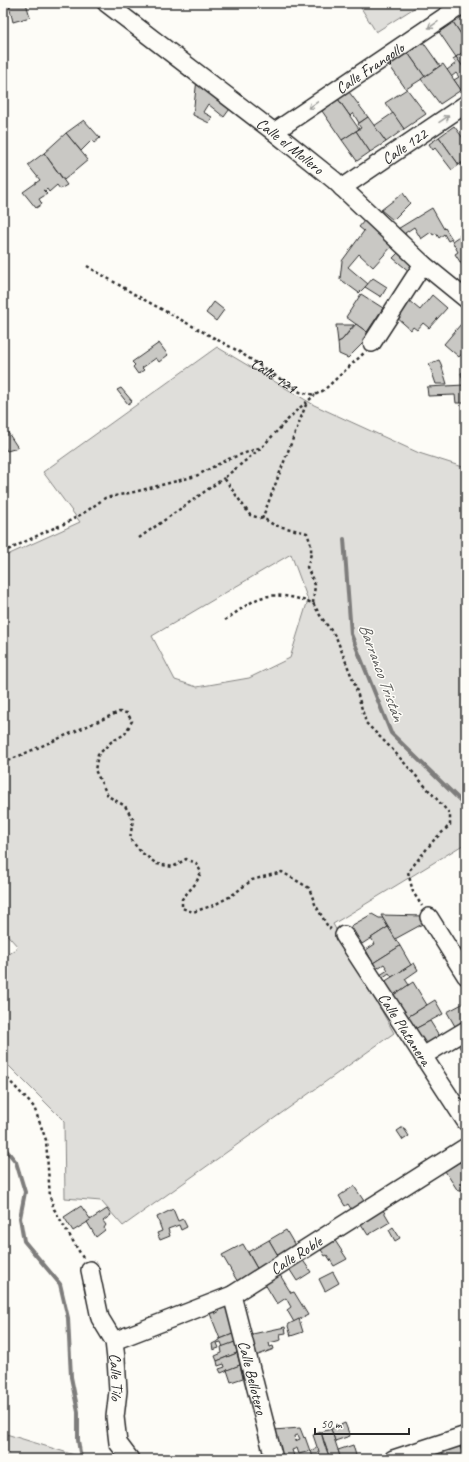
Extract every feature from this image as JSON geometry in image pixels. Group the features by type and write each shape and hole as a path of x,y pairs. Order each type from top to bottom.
{"street":[{"name":"Calle el Mollero","path":"106,3 334,180 423,264 466,299"},
{"name":"Calle Frangollo","path":"274,132 465,3"},
{"name":"Calle 122","path":"342,188 466,104"},
{"path":"372,344 423,264"},
{"path":"428,917 466,976"},
{"name":"Calle Platanera","path":"344,935 466,1122"},
{"path":"423,1056 466,1030"},
{"name":"Calle Roble","path":"114,1341 232,1295 466,1147"},
{"name":"Calle Tilo","path":"90,1270 100,1318 114,1341 118,1391 115,1417 118,1443 130,1459"},
{"name":"Calle Bellotero","path":"232,1295 274,1459"},
{"path":"393,1459 415,1456 466,1435"}],"path":[{"name":"Calle 121","path":"87,266 141,298 238,351 300,392 315,395 324,390 343,371 355,362 372,344"},
{"path":"139,538 224,478 261,448 297,410 315,395"},
{"path":"262,519 308,401"},
{"path":"3,549 6,551 66,523 87,511 105,498 196,476 226,460 261,448"},
{"path":"224,478 250,515 274,524 307,533 312,546 311,556 307,567 315,585 313,603 321,617 336,637 355,685 366,724 392,749 450,814 450,825 434,840 408,872 413,892 428,917"},
{"path":"225,620 259,598 272,595 295,597 313,603"},
{"path":"3,763 119,712 127,713 132,721 125,734 111,742 98,755 95,770 108,796 125,806 133,819 130,839 142,853 157,864 173,867 186,859 196,863 201,872 196,883 182,900 182,908 193,912 214,906 231,896 252,880 282,872 309,888 315,904 328,927 344,935"},
{"path":"3,1074 34,1107 46,1140 50,1197 54,1210 90,1270"}],"shaded area":[{"path":"358,3 422,3 376,32"},
{"path":"217,347 314,405 419,453 466,468 466,843 333,924 394,1033 123,1226 101,1201 65,1198 64,1121 3,1060 3,958 18,947 3,930 3,557 80,522 43,472","holes":["291,554 308,600 290,658 249,678 197,687 175,680 152,636"]},
{"path":"3,1433 81,1457 81,1459 3,1459"}],"building":[{"path":"26,3 30,17 13,22 9,5"},
{"path":"466,13 466,34 464,31 461,34 453,22"},
{"path":"453,22 466,42 466,50 456,57 439,32"},
{"path":"423,42 440,66 425,77 408,53"},
{"path":"466,50 466,71 456,57"},
{"path":"408,53 425,77 406,89 389,65"},
{"path":"456,57 466,71 466,87 461,90 454,80 459,77 456,73 451,77 447,70 456,63 453,59"},
{"path":"443,64 461,90 440,104 421,79"},
{"path":"197,79 232,106 224,117 208,104 203,112 212,117 209,123 193,115"},
{"path":"407,89 426,114 404,129 385,103"},
{"path":"349,92 368,117 359,123 353,113 350,116 338,99"},
{"path":"338,99 359,129 342,140 322,111"},
{"path":"393,113 404,129 386,142 374,126"},
{"path":"368,117 386,142 370,152 356,131 361,128 358,124"},
{"path":"84,120 100,138 94,143 92,140 81,151 66,133"},
{"path":"454,126 466,142 466,159 459,165 439,137"},
{"path":"356,131 370,152 357,161 342,140"},
{"path":"66,133 88,160 64,180 44,153"},
{"path":"439,137 459,165 452,170 435,148 433,150 429,144"},
{"path":"44,153 67,185 60,189 57,185 49,192 47,189 45,191 43,190 47,194 39,199 42,204 36,208 23,192 40,180 28,165"},
{"path":"466,160 466,170 461,164"},
{"path":"403,193 410,203 393,220 381,210"},
{"path":"432,208 444,229 445,228 452,239 448,241 444,234 439,238 436,233 433,235 431,232 421,239 414,227 405,233 406,235 403,237 396,230"},
{"path":"364,221 393,245 373,267 359,254 348,267 368,284 359,293 340,279 342,261 364,231 359,227"},
{"path":"466,229 466,262 462,265 455,254 458,252 452,241 465,232 464,230"},
{"path":"398,253 401,253 407,259 412,268 410,272 393,258"},
{"path":"373,278 387,287 381,297 365,287"},
{"path":"361,294 383,308 367,332 346,317"},
{"path":"432,295 447,308 429,328 423,323 417,330 413,327 411,330 396,317 408,300 420,310"},
{"path":"214,302 224,310 216,321 206,313"},
{"path":"356,324 371,335 348,358 339,354 338,342 342,340"},
{"path":"461,324 466,328 466,349 459,357 444,344"},
{"path":"336,325 354,325 342,340 338,342"},
{"path":"159,343 168,355 159,362 156,358 142,368 144,370 138,374 133,367 135,365 132,362"},
{"path":"439,360 447,384 436,384 429,364"},
{"path":"466,371 466,385 464,385 461,373"},
{"path":"466,385 466,403 456,403 455,395 428,396 427,387"},
{"path":"121,388 132,401 128,404 117,390"},
{"path":"3,425 18,448 7,451 3,445"},
{"path":"372,914 379,918 383,918 388,927 362,944 351,926"},
{"path":"381,915 424,916 428,921 395,939"},
{"path":"388,927 400,946 373,963 366,950 375,944 371,938"},
{"path":"400,946 411,965 392,977 389,973 382,978 380,975 388,970 384,964 376,969 373,963"},
{"path":"414,963 418,970 405,979 409,985 392,996 384,982"},
{"path":"413,982 427,1005 406,1018 392,996"},
{"path":"435,1000 443,1014 413,1030 406,1018"},
{"path":"466,1002 466,1023 456,1028 447,1012"},
{"path":"430,1021 440,1037 425,1045 413,1030"},
{"path":"466,1035 466,1057 465,1058 456,1040"},
{"path":"403,1127 409,1136 403,1140 397,1131"},
{"path":"466,1158 466,1170 460,1162"},
{"path":"460,1162 466,1170 466,1181 461,1184 465,1188 458,1191 445,1171"},
{"path":"354,1186 366,1204 353,1212 348,1204 345,1206 339,1196"},
{"path":"81,1206 91,1220 73,1231 64,1217"},
{"path":"107,1209 111,1215 103,1221 106,1225 104,1228 105,1230 96,1237 87,1222"},
{"path":"173,1209 178,1221 183,1219 187,1227 181,1230 179,1225 168,1229 170,1236 160,1240 157,1233 162,1231 157,1217"},
{"path":"383,1210 390,1222 368,1235 361,1224"},
{"path":"393,1227 400,1238 395,1241 389,1230"},
{"path":"286,1230 297,1249 280,1259 269,1240"},
{"path":"334,1239 347,1259 334,1266 327,1255 325,1256 320,1248"},
{"path":"269,1240 280,1259 259,1272 248,1252"},
{"path":"243,1244 259,1272 239,1284 222,1255"},
{"path":"302,1259 311,1272 297,1281 288,1267"},
{"path":"333,1272 339,1283 325,1291 319,1279"},
{"path":"280,1275 291,1293 294,1292 308,1315 294,1322 287,1310 291,1307 286,1298 277,1304 265,1284"},
{"path":"226,1305 233,1334 220,1339 209,1311","holes":["219,1309 220,1311 215,1314 214,1311"]},
{"path":"299,1319 303,1332 291,1336 288,1326"},
{"path":"285,1327 286,1333 280,1334 281,1340 269,1343 270,1347 273,1346 274,1349 253,1357 248,1335"},
{"path":"233,1334 235,1342 223,1347 221,1342 217,1343 219,1348 213,1350 212,1344"},
{"path":"235,1342 237,1353 217,1361 215,1356 222,1353 221,1347"},
{"path":"237,1353 240,1365 221,1373 219,1369 225,1367 224,1364 218,1366 217,1361"},
{"path":"240,1365 243,1378 231,1382 227,1370"},
{"path":"345,1423 350,1436 335,1441 331,1429"},
{"path":"300,1428 310,1451 299,1454 297,1448 292,1450 294,1456 282,1459 274,1430","holes":["298,1435 300,1439 295,1441 294,1436"]},
{"path":"331,1429 341,1459 330,1459 321,1432"},
{"path":"321,1432 330,1459 321,1459 313,1435"},
{"path":"466,1440 466,1458 458,1443"},
{"path":"458,1443 466,1459 446,1459 440,1449"},
{"path":"353,1445 357,1459 341,1459 338,1450"},
{"path":"318,1448 321,1459 313,1459 311,1450"},
{"path":"440,1449 446,1459 422,1459 424,1455"},
{"path":"297,1455 298,1459 285,1459"}],"waterway":[{"name":"Barranco Tristán","path":"344,539 351,634 391,733 466,806"},
{"path":"3,1146 16,1162 25,1192 20,1218 24,1241 60,1284 68,1318 71,1377 78,1412 78,1440 81,1459"}]}
